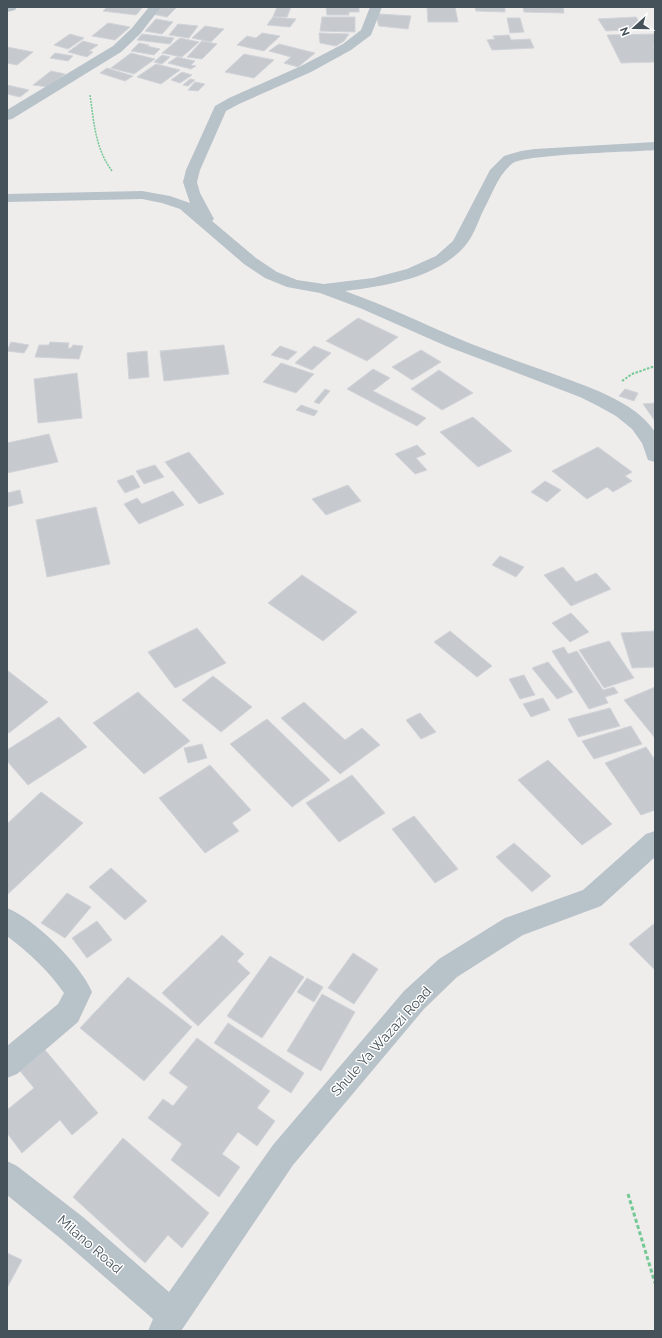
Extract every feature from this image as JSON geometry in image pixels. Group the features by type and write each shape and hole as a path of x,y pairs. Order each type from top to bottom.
{"street":[{"path":"7,8 11,7"},
{"path":"7,116 117,48 136,31 155,7"},
{"path":"208,224 193,193 190,182 193,170 220,109 234,101 306,69 347,47 367,32 376,7"},
{"path":"324,289 374,283 413,272 442,259 460,242 495,174 509,159 535,153 655,146"},
{"path":"7,198 142,195 164,199 184,206 208,224 250,261 271,275 293,284 324,289 366,304 452,342 586,393 608,404 636,422 650,440 655,456"},
{"name":"Shule Ya Wazazi Road","path":"168,1323 283,1155 414,1000 448,968 514,926 592,898 655,842"},
{"path":"7,920 32,940 66,973 79,992 68,1013 7,1064"},
{"name":"Milano Road","path":"7,1176 72,1228 168,1323"}],"path":[{"path":"87,67 92,116 101,155 112,170 142,195"},
{"path":"628,1194 655,1283"}],"building":[{"path":"107,7 143,7 136,15 103,11"},
{"path":"159,7 177,7 167,17 152,14"},
{"path":"277,7 291,7 287,17 273,17"},
{"path":"326,7 359,7 359,12 349,12 349,15 327,15"},
{"path":"427,7 455,7 458,22 428,22"},
{"path":"475,7 505,7 505,12 476,11"},
{"path":"523,7 563,7 564,13 524,12"},
{"path":"379,14 411,16 408,29 379,26 377,20"},
{"path":"273,17 296,19 290,27 267,25"},
{"path":"322,17 355,17 355,32 320,31"},
{"path":"636,17 644,29 606,31 598,19"},
{"path":"507,18 520,18 524,32 510,33"},
{"path":"156,19 173,22 162,34 145,31"},
{"path":"108,23 130,27 115,40 92,36"},
{"path":"178,24 198,26 189,38 169,35"},
{"path":"205,26 224,29 211,42 192,38"},
{"path":"262,33 280,36 264,51 237,45 247,36 256,38"},
{"path":"319,33 349,34 344,41 336,46 320,43"},
{"path":"70,34 84,38 68,49 54,45"},
{"path":"142,34 174,38 170,44 137,40"},
{"path":"655,34 655,46 653,46 655,49 655,62 621,63 607,35"},
{"path":"509,35 511,40 530,39 534,48 492,50 487,40 495,39 493,36"},
{"path":"180,38 199,42 182,57 162,53"},
{"path":"83,41 98,45 89,51 93,52 87,57 68,52"},
{"path":"202,41 217,44 202,59 187,57"},
{"path":"139,43 160,49 154,55 131,51"},
{"path":"279,44 315,53 298,67 284,63 291,57 269,51"},
{"path":"7,47 33,52 17,65 7,63"},
{"path":"55,53 73,56 68,61 50,58"},
{"path":"131,53 155,59 134,74 111,68"},
{"path":"244,54 274,60 254,78 225,72"},
{"path":"162,55 170,57 162,64 154,62"},
{"path":"177,57 195,61 191,65 196,66 191,69 168,63"},
{"path":"156,64 180,70 161,84 137,77"},
{"path":"107,68 133,76 125,81 100,73"},
{"path":"51,71 65,74 48,87 33,85"},
{"path":"182,72 192,75 180,83 171,80"},
{"path":"190,79 195,80 188,86 183,85"},
{"path":"195,82 205,84 198,91 188,90"},
{"path":"7,85 29,90 20,97 7,94"},
{"path":"358,318 398,337 367,361 326,341"},
{"path":"11,342 29,345 24,353 7,351"},
{"path":"50,342 69,343 68,348 71,348 73,345 83,346 79,359 35,357 39,345 49,345"},
{"path":"224,345 229,374 164,381 160,351"},
{"path":"280,346 297,352 288,360 271,355"},
{"path":"314,346 331,353 312,370 295,363"},
{"path":"421,350 441,362 412,380 392,367"},
{"path":"147,351 149,377 129,379 127,353"},
{"path":"281,363 314,374 296,393 263,382"},
{"path":"373,369 390,378 373,391 426,418 417,426 347,389"},
{"path":"439,370 473,393 442,410 411,389"},
{"path":"77,373 82,418 38,423 34,379"},
{"path":"325,389 330,391 319,404 314,402"},
{"path":"625,389 638,393 634,401 619,396"},
{"path":"655,403 655,421 643,404"},
{"path":"301,405 318,411 314,416 296,410"},
{"path":"473,417 512,451 478,467 440,432"},
{"path":"49,434 58,462 7,473 7,443"},
{"path":"417,445 426,454 416,458 427,470 415,474 395,454"},
{"path":"598,447 632,472 625,476 632,481 613,492 607,487 587,499 552,471"},
{"path":"189,452 224,494 199,504 165,462"},
{"path":"155,465 164,477 144,484 136,471"},
{"path":"133,475 140,487 125,493 117,481"},
{"path":"545,481 561,490 547,502 531,492"},
{"path":"348,485 361,501 326,515 312,499"},
{"path":"20,490 23,503 7,507 7,493"},
{"path":"173,491 184,505 139,524 124,504 137,498 142,504"},
{"path":"96,507 110,564 47,577 36,520"},
{"path":"500,556 524,567 516,577 492,565"},
{"path":"563,567 576,582 596,573 611,589 571,606 544,575"},
{"path":"302,575 357,612 323,641 268,603"},
{"path":"571,613 589,632 570,642 552,623"},
{"path":"197,628 226,663 175,688 148,652"},
{"path":"450,631 492,666 477,677 434,642"},
{"path":"655,631 655,667 632,668 621,633"},
{"path":"609,641 634,678 604,688 579,650"},
{"path":"564,647 568,654 577,651 603,690 614,687 618,693 605,697 608,703 589,709 552,651"},
{"path":"548,662 573,692 557,699 532,668"},
{"path":"7,670 48,702 9,733 7,732"},
{"path":"524,675 535,695 520,699 509,679"},
{"path":"213,676 252,707 221,732 182,700"},
{"path":"655,687 655,738 624,700"},
{"path":"138,692 190,741 144,774 93,723"},
{"path":"543,698 550,710 531,717 523,704"},
{"path":"304,702 345,740 362,728 380,745 340,774 281,718"},
{"path":"610,708 620,726 578,737 568,719"},
{"path":"420,713 436,732 421,739 406,720"},
{"path":"59,717 87,747 28,785 7,761 7,750"},
{"path":"267,719 330,780 292,807 230,744"},
{"path":"631,726 642,744 594,759 582,741"},
{"path":"202,744 207,758 188,763 184,748"},
{"path":"646,747 655,760 655,810 641,815 605,763"},
{"path":"548,760 612,824 582,845 518,780"},
{"path":"210,765 251,810 232,823 239,831 205,853 159,798"},
{"path":"352,775 385,813 339,842 306,803"},
{"path":"41,792 83,823 7,895 7,824"},
{"path":"414,816 458,869 435,883 392,829"},
{"path":"514,843 551,876 532,892 496,857"},
{"path":"111,868 147,901 125,920 89,887"},
{"path":"67,893 91,907 65,938 41,923"},
{"path":"97,921 112,940 87,958 72,938"},
{"path":"655,923 655,970 629,944"},
{"path":"222,935 244,954 237,961 250,973 198,1026 162,993"},
{"path":"353,953 378,969 354,1004 328,988"},
{"path":"270,956 304,977 262,1038 227,1016"},
{"path":"128,977 192,1027 144,1081 80,1028"},
{"path":"307,978 323,987 314,1002 297,992"},
{"path":"322,994 355,1012 321,1071 287,1051"},
{"path":"228,1023 304,1073 291,1093 214,1043"},
{"path":"197,1038 270,1091 257,1108 275,1121 257,1146 238,1132 222,1154 240,1167 219,1197 171,1160 182,1144 148,1118 163,1099 173,1106 188,1087 169,1073"},
{"path":"45,1050 98,1113 72,1135 60,1120 22,1153 7,1133 7,1110 34,1088 20,1071"},
{"path":"123,1138 209,1213 182,1248 168,1235 145,1263 73,1197"},
{"path":"7,1253 22,1260 7,1288"}]}
